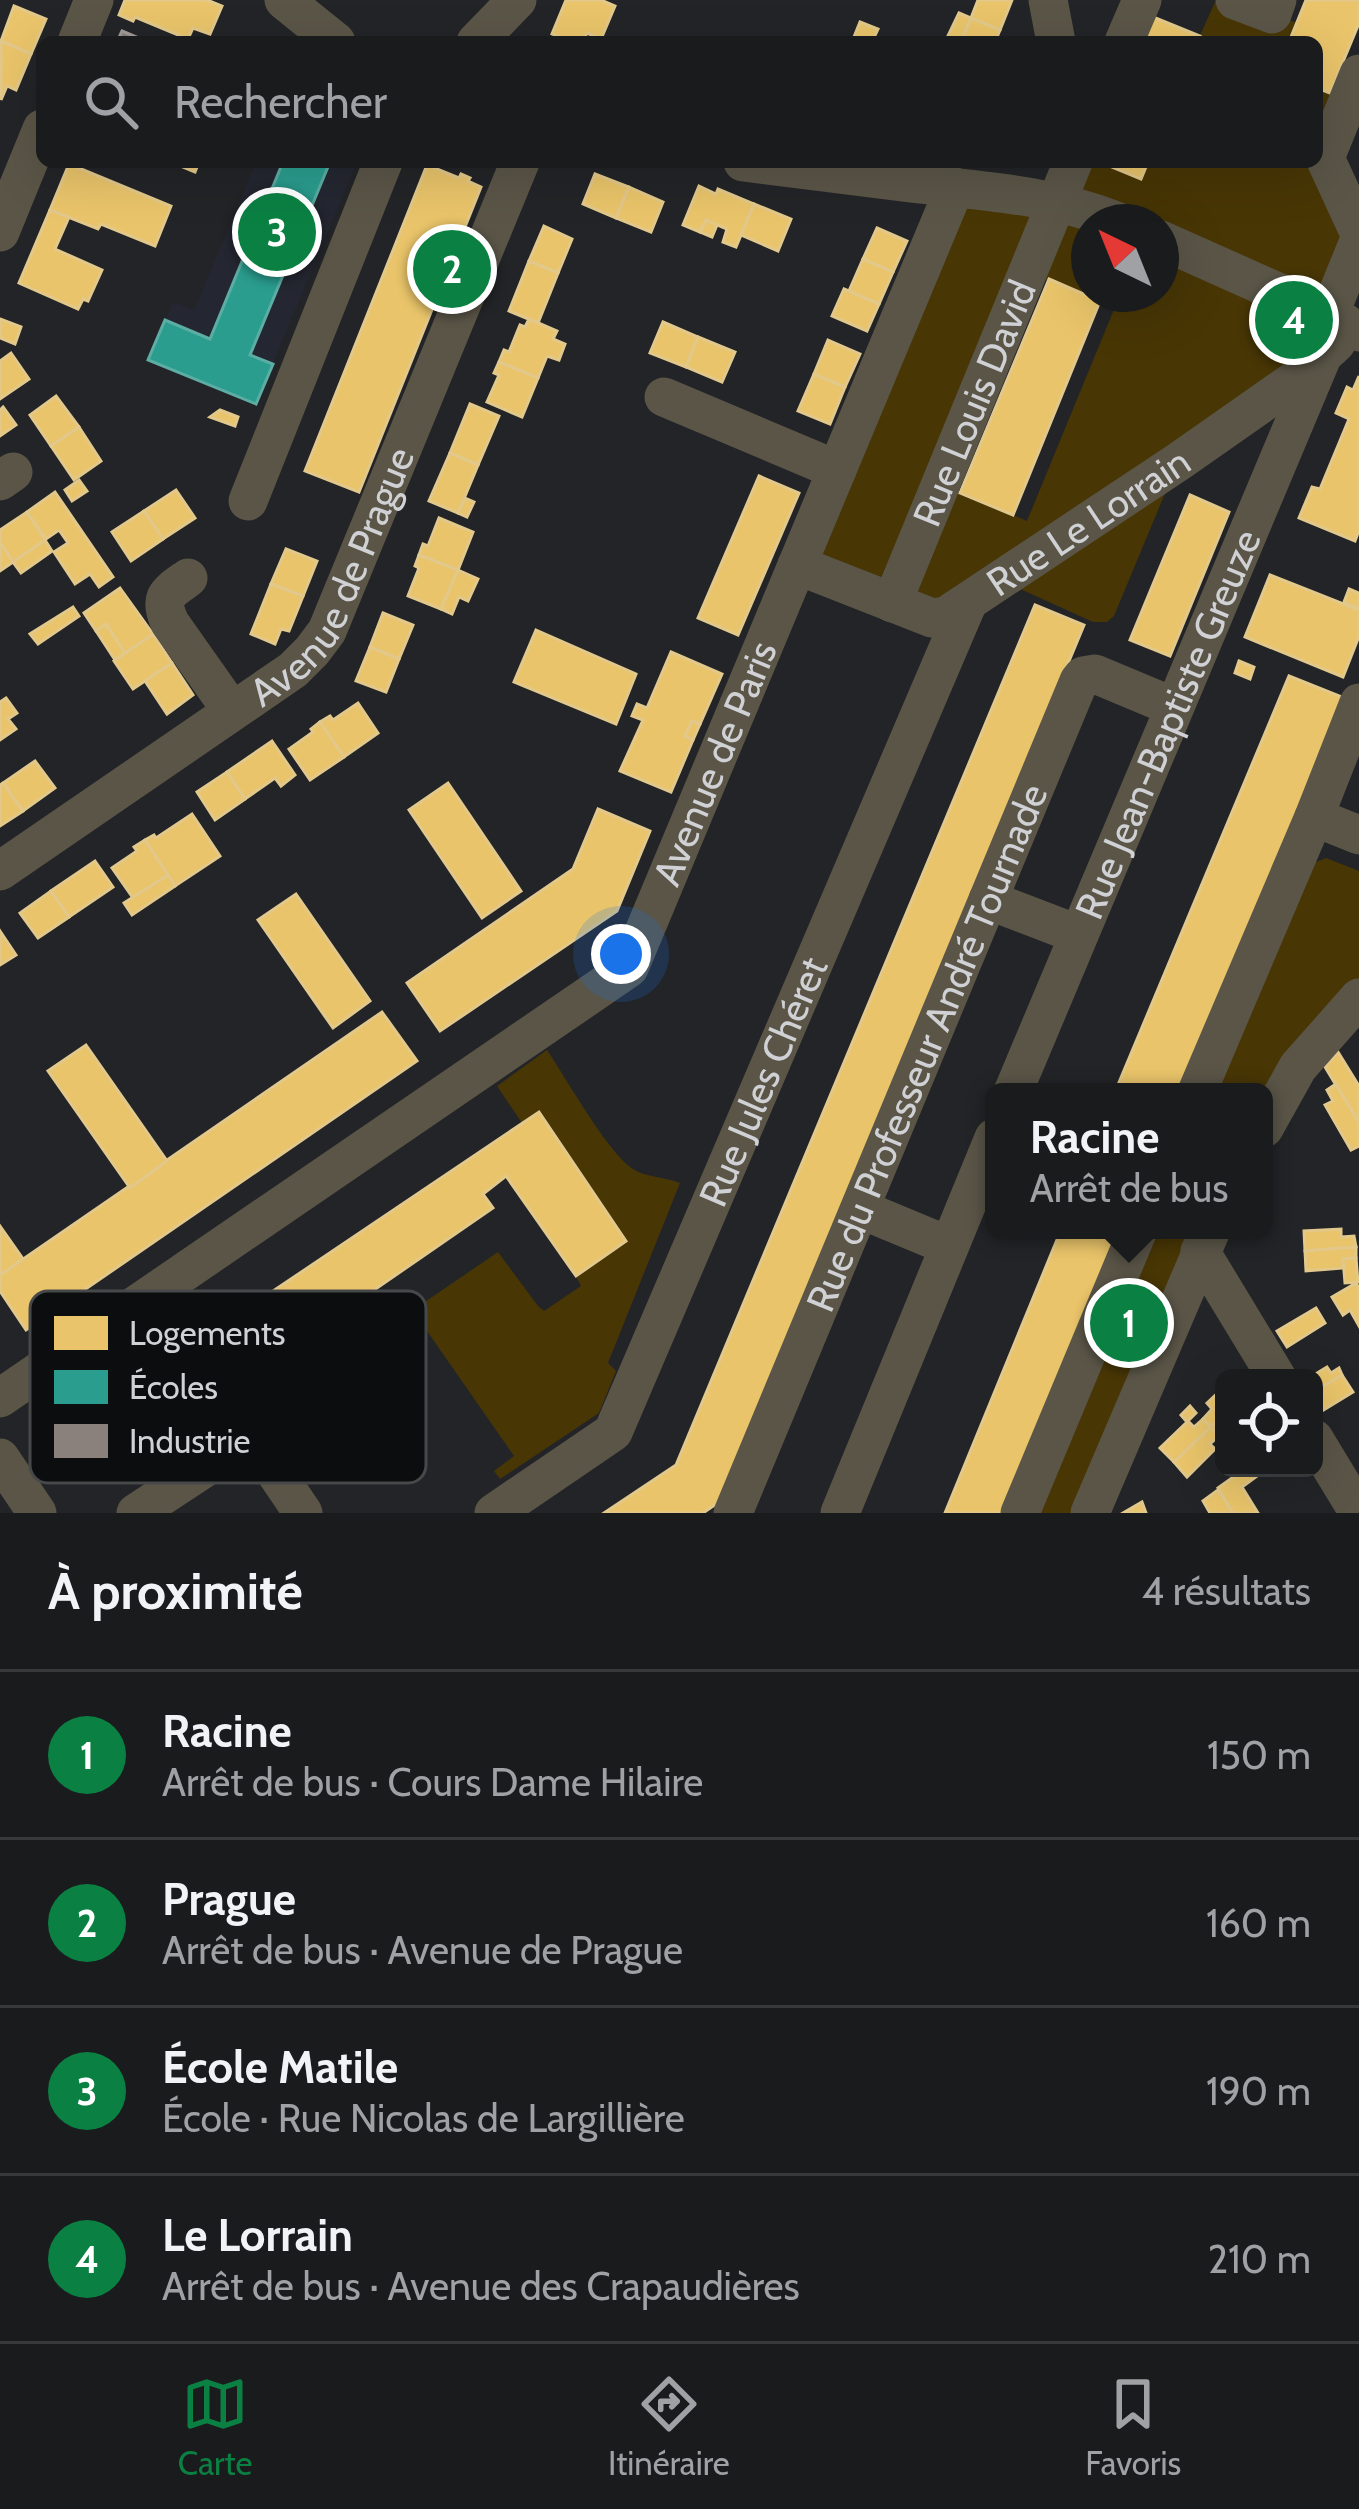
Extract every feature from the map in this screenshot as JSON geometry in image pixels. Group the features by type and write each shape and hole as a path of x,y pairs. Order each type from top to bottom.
{"street":[{"path":"79,36 94,0"},
{"path":"284,0 329,36"},
{"path":"482,36 517,0"},
{"path":"1048,0 1055,36"},
{"path":"1127,36 1142,0"},
{"path":"1235,0 1272,14 1277,0"},
{"path":"1359,74 1325,158 1359,237"},
{"path":"0,232 36,144"},
{"path":"248,501 381,168"},
{"name":"Avenue de Prague","path":"0,872 293,670 327,631 518,168"},
{"path":"794,168 990,189 1071,206"},
{"name":"Rue Louis David","path":"892,603 1071,168"},
{"name":"Avenue de Paris","path":"157,1291 629,968 955,187"},
{"name":"Rue Le Lorrain","path":"797,565 932,618 946,616 1178,462 1322,357 1348,324 1359,237"},
{"path":"1179,247 1348,324"},
{"name":"Rue Jean-Baptiste Greuze","path":"1017,1083 1322,357"},
{"path":"664,397 837,470"},
{"path":"188,578 164,599 164,609 232,711"},
{"name":"Rue Jules Chéret","path":"494,1513 613,1432 968,602"},
{"name":"Rue du Professeur André Tournade","path":"733,1513 1083,676 1095,674 1174,707"},
{"path":"1201,1083 1359,703"},
{"path":"1314,817 1359,836"},
{"path":"988,900 1077,934"},
{"path":"1273,1112 1298,1067 1359,998"},
{"path":"839,1513 985,1169"},
{"path":"860,1209 949,1246"},
{"path":"1020,1513 1134,1239"},
{"path":"1205,1240 1272,1369"},
{"path":"1091,1512 1205,1240"},
{"name":"Avenue de Paris","path":"0,1398 30,1377"},
{"path":"1323,1454 1359,1513"},
{"path":"0,1458 38,1513"},
{"path":"136,1513 182,1483"},
{"path":"283,1483 303,1513"}],"shaded area":[{"path":"1216,0 1235,0 1297,23 1292,36 1200,36"},
{"path":"1323,90 1348,100 1325,158 1359,232 1345,323 1178,462 1114,616 1107,622 1093,622 1018,588 946,616 797,565 955,187 1057,202 1071,168 1114,168 1140,179 1145,168 1323,168","holes":["1071,204 1179,204 1179,312 1113,312 1027,521 941,484 1030,273 1071,289"]},
{"path":"253,168 354,168 256,404 148,360 173,302 194,310"},
{"path":"1326,858 1359,871 1359,981 1272,1083 1218,1083 1314,863"},
{"path":"547,1050 623,1160 638,1172 680,1183 608,1363 616,1371 599,1413 500,1479 494,1471 514,1456 426,1332 426,1301 498,1252 544,1311 581,1286 576,1276 625,1241 540,1113 522,1123 497,1086"},
{"path":"1153,1239 1194,1239 1081,1513 1040,1513"}],"building: Logements":[{"path":"125,0 207,0 222,6 210,34 193,28 189,36 119,15"},
{"path":"566,0 601,0 615,6 602,36 552,34"},
{"path":"978,0 1012,0 1000,30 971,18"},
{"path":"1306,0 1359,0 1359,23 1330,93 1323,90 1323,36 1291,36"},
{"path":"14,6 46,19 31,54 1,41"},
{"path":"959,13 971,18 964,36 948,36"},
{"path":"1153,17 1200,36 1145,36"},
{"path":"971,18 1000,30 998,36 964,36"},
{"path":"860,22 878,29 875,36 854,36"},
{"path":"1,41 31,54 16,90 7,86 1,100"},
{"path":"67,168 79,168 171,206 155,246 50,210"},
{"path":"426,168 470,178 481,187 359,492 305,471"},
{"path":"1114,168 1146,168 1141,179"},
{"path":"595,174 629,187 616,218 583,204"},
{"path":"699,186 754,204 736,247 723,242 727,229 706,220 700,232 683,225"},
{"path":"629,187 663,202 651,232 616,218"},
{"path":"754,204 791,219 778,251 741,235"},
{"path":"50,210 69,217 55,249 102,270 88,301 83,299 78,309 19,283"},
{"path":"706,220 717,225 712,237 700,232"},
{"path":"544,226 572,239 558,273 529,261"},
{"path":"877,228 907,241 893,272 863,259"},
{"path":"863,259 893,272 879,304 849,291"},
{"path":"529,261 558,273 538,323 509,311"},
{"path":"1049,279 1071,288 1071,312 1096,312 1013,515 960,493"},
{"path":"844,289 879,304 867,331 832,316"},
{"path":"0,319 21,327 15,344 0,338"},
{"path":"529,319 557,331 553,339 565,344 559,360 547,356 538,378 499,362 504,350 509,352 520,325 525,327"},
{"path":"663,322 698,337 686,367 650,353"},
{"path":"698,337 735,352 722,382 686,367"},
{"path":"828,340 860,354 845,387 814,374"},
{"path":"11,353 29,379 0,399 0,361"},
{"path":"499,362 538,378 522,417 487,402 499,375 494,373"},
{"path":"814,374 845,387 830,424 798,411"},
{"path":"1359,376 1359,530 1355,541 1299,518 1312,487 1320,489 1349,419 1336,413 1347,387 1353,390"},
{"path":"56,396 79,427 51,446 30,415"},
{"path":"470,404 499,416 478,465 450,453"},
{"path":"3,407 16,425 0,436 0,410"},
{"path":"220,410 238,417 235,426 210,417"},
{"path":"79,427 101,461 74,480 51,446"},
{"path":"450,453 478,465 458,513 429,501"},
{"path":"759,476 799,493 738,635 698,618"},
{"path":"79,480 87,491 72,501 65,490"},
{"path":"176,490 195,518 163,539 144,511"},
{"path":"55,492 113,577 99,587 90,574 75,584 54,552 68,543 59,530 46,539 27,512"},
{"path":"1190,495 1229,512 1170,656 1130,640"},
{"path":"465,498 474,502 467,517 458,513"},
{"path":"144,511 163,539 131,561 112,532"},
{"path":"27,512 45,540 13,562 0,542 0,530"},
{"path":"439,518 473,532 458,570 419,555 423,544 428,546"},
{"path":"45,540 52,551 21,573 13,562"},
{"path":"0,542 13,562 0,571"},
{"path":"286,549 317,561 303,596 271,584"},
{"path":"419,555 458,570 441,609 408,596"},
{"path":"458,570 478,579 468,601 459,597 452,614 441,609"},
{"path":"1270,575 1359,610 1359,636 1343,677 1245,637"},
{"path":"271,584 303,596 289,631 281,629 275,644 251,634"},
{"path":"120,588 153,634 125,653 106,624 96,631 84,613"},
{"path":"1349,589 1359,593 1359,609 1344,602"},
{"path":"1035,605 1084,625 719,1502 703,1513 604,1513 676,1465"},
{"path":"73,607 79,616 38,644 30,634"},
{"path":"383,613 413,625 399,659 370,647"},
{"path":"106,624 125,653 115,660 96,631"},
{"path":"536,630 636,674 616,724 514,682"},
{"path":"153,634 172,663 133,689 114,661"},
{"path":"370,647 399,659 386,692 356,681"},
{"path":"671,652 722,674 700,724 692,721 685,736 693,740 671,792 620,771 643,720 632,716 637,704 647,708"},
{"path":"1239,661 1254,667 1250,679 1235,673"},
{"path":"172,663 193,695 167,714 145,681"},
{"path":"1289,676 1347,699 1187,1083 1119,1083"},
{"path":"6,698 17,713 8,719 16,729 0,740 0,702"},
{"path":"358,703 378,733 344,757 320,722 330,716 333,720"},
{"path":"692,721 700,724 693,740 685,736"},
{"path":"320,722 344,757 310,780 289,749"},
{"path":"272,741 295,775 281,786 275,778 245,799 227,772"},
{"path":"35,761 55,788 23,811 3,783"},
{"path":"227,772 245,799 215,820 197,792"},
{"path":"448,783 521,891 482,918 409,810"},
{"path":"0,785 23,811 0,826"},
{"path":"598,809 650,831 617,911 440,1031 407,983 573,869"},
{"path":"192,814 220,856 175,886 145,840"},
{"path":"145,840 168,875 133,898 112,868"},
{"path":"95,861 113,887 69,917 51,891"},
{"path":"168,875 175,886 132,915 124,903"},
{"path":"51,891 69,917 38,938 20,913"},
{"path":"296,894 370,1001 333,1028 258,920"},
{"path":"0,931 16,955 0,965"},
{"path":"382,1012 417,1061 83,1291 30,1291 30,1327 26,1330 0,1291 0,1275"},
{"path":"86,1045 167,1161 130,1188 48,1071"},
{"path":"1338,1052 1359,1086 1359,1123 1325,1067"},
{"path":"1336,1084 1359,1123 1359,1146 1351,1150 1325,1105 1333,1101 1327,1090"},
{"path":"539,1112 626,1241 576,1276 506,1176 483,1194 493,1208 373,1291 273,1291"},
{"path":"0,1226 23,1259 0,1275"},
{"path":"1341,1229 1341,1237 1354,1236 1356,1247 1305,1251 1304,1231"},
{"path":"1057,1239 1119,1239 1006,1513 945,1513"},
{"path":"1356,1247 1356,1258 1343,1259 1344,1268 1306,1271 1305,1251"},
{"path":"1356,1258 1358,1282 1345,1283 1343,1259"},
{"path":"1356,1283 1359,1326 1350,1310 1343,1315 1332,1297"},
{"path":"1316,1308 1325,1323 1287,1347 1277,1331"},
{"path":"1327,1367 1331,1373 1339,1368 1342,1375 1323,1387"},
{"path":"1342,1375 1353,1392 1323,1410 1323,1387"},
{"path":"1215,1395 1211,1427 1203,1419 1212,1409 1207,1403"},
{"path":"1190,1406 1196,1413 1188,1421 1194,1427 1203,1419 1211,1427 1174,1462 1160,1448 1187,1422 1181,1415"},
{"path":"1211,1427 1215,1432 1210,1444 1215,1449 1187,1477 1174,1462"},
{"path":"1233,1477 1256,1477 1242,1487 1258,1513 1233,1513 1218,1488"},
{"path":"1218,1490 1233,1513 1210,1513 1203,1501"},
{"path":"1142,1502 1146,1513 1123,1513"}],"building: Écoles":[{"path":"281,168 328,168 250,355 273,364 256,404 148,360 165,320 210,339"}],"place":[{"name":"École Matile","path":"277,232"},
{"name":"Prague","path":"452,269"},
{"name":"Le Lorrain","path":"1294,320"},
{"name":"Racine","path":"1129,1323"}]}
